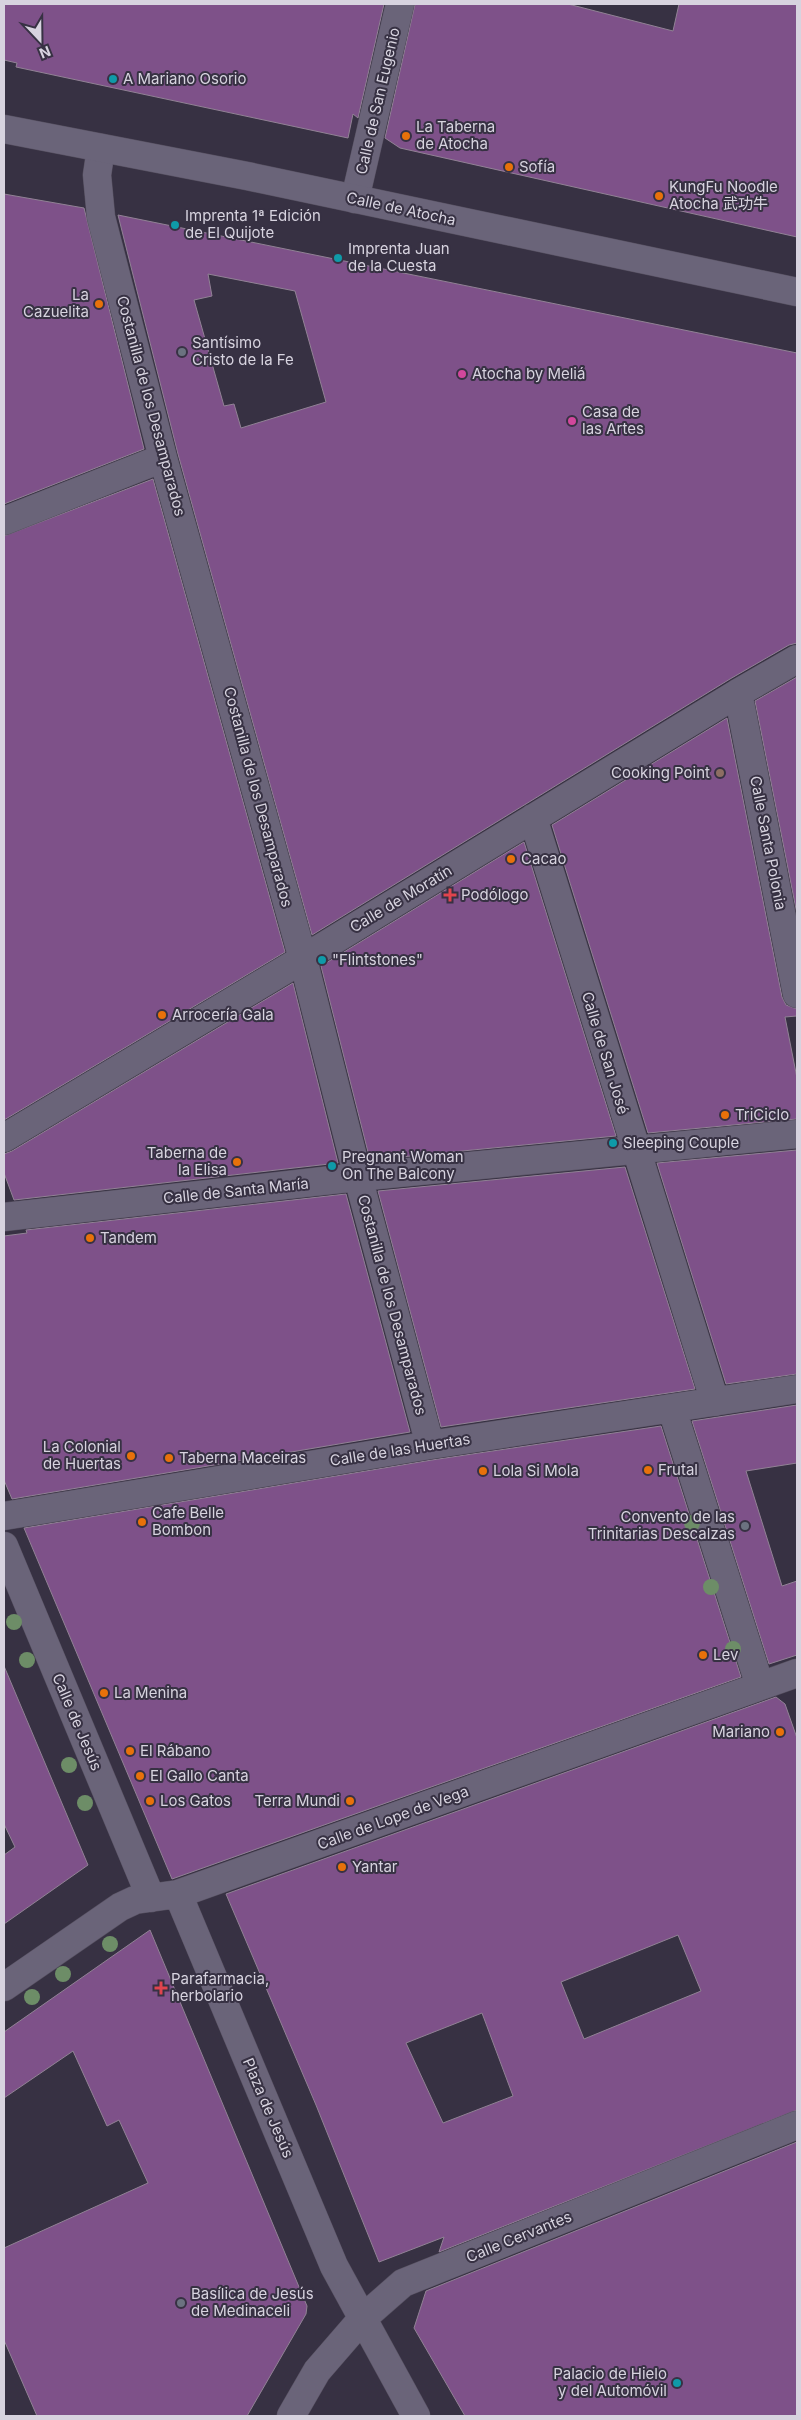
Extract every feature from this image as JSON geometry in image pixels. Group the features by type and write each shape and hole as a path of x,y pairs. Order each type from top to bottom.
{"street":[{"name":"Calle de San Eugenio","path":"355,199 400,4"},
{"name":"Calle de Atocha","path":"4,129 355,199 797,292"},
{"name":"Costanilla de los Desamparados","path":"101,148 97,175 101,217 164,458 303,959 358,1178 430,1445"},
{"path":"4,521 164,458"},
{"name":"Calle de Moratín","path":"4,1138 797,659"},
{"name":"Calle Santa Polonia","path":"738,693 797,994"},
{"name":"Calle de San José","path":"533,818 714,1402"},
{"name":"Calle de Santa María","path":"4,1217 358,1178 797,1134"},
{"name":"Calle de las Huertas","path":"4,1516 430,1445 797,1389"},
{"path":"672,1409 760,1686"},
{"name":"Calle de Jesús","path":"4,1546 151,1898"},
{"name":"Calle de Lope de Vega","path":"4,1987 120,1907 135,1900 178,1894 797,1673"},
{"name":"Plaza de Jesús","path":"178,1894 334,2266 416,2416"},
{"name":"Calle Cervantes","path":"291,2416 317,2370 362,2319 404,2283 797,2125"}],"building":[{"path":"4,4 384,4 358,118 353,114 348,138 16,67 17,63 4,60"},
{"path":"415,4 568,4 673,31 679,4 797,4 797,237 400,148 385,138"},
{"path":"4,194 84,208 144,449 4,504"},
{"path":"118,215 797,353 797,643 789,645 730,679 312,935 178,454","holes":["208,274 295,291 326,402 241,428 234,404 224,406 194,300 212,296"]},
{"path":"153,479 285,952 4,1120 4,536"},
{"path":"797,677 797,914 755,701"},
{"path":"727,718 782,997 786,1005 797,1009 797,1016 785,1017 797,1078 797,1119 648,1133 552,825"},
{"path":"524,842 616,1136 370,1160 321,966"},
{"path":"293,983 338,1163 14,1200 4,1173 4,1154"},
{"path":"797,1150 797,1374 726,1384 657,1163"},
{"path":"625,1167 695,1389 441,1427 378,1191"},
{"path":"346,1194 410,1432 12,1499 4,1480 4,1236 27,1233 26,1230"},
{"name":"Convento de las Trinitarias Descalzas","path":"797,1405 797,1463 746,1471 782,1586 797,1581 797,1655 769,1664 692,1421"},
{"path":"661,1426 741,1677 172,1879 24,1528 432,1460"},
{"path":"4,1666 88,1865 4,1924 4,1855 15,1847 4,1824"},
{"path":"776,1697 785,1704 797,1738 797,2110 439,2252 444,2237 379,2262 316,2105 226,1894","holes":["678,1935 701,1991 584,2039 561,1982","482,2013 513,2096 443,2123 406,2043"]},
{"path":"150,1930 307,2306 306,2314 247,2416 37,2416 4,2340 4,2248 148,2183 119,2120 107,2126 73,2051 4,2098 4,2032"},
{"path":"797,2142 797,2416 465,2416 414,2328 426,2291"}],"place":[{"name":"A Mariano Osorio","path":"113,79"},
{"name":"La Taberna de Atocha","path":"406,136"},
{"name":"Sofía","path":"509,167"},
{"name":"KungFu Noodle Atocha 武功牛","path":"659,196"},
{"name":"Imprenta 1ª Edición de El Quijote","path":"175,225"},
{"name":"Imprenta Juan de la Cuesta","path":"338,258"},
{"name":"La Cazuelita","path":"99,304"},
{"name":"Santísimo Cristo de la Fe","path":"182,352"},
{"name":"Atocha by Meliá","path":"462,374"},
{"name":"Casa de las Artes","path":"572,421"},
{"name":"Cooking Point","path":"720,773"},
{"name":"Cacao","path":"511,859"},
{"name":"Podólogo","path":"450,895"},
{"name":"\"Flintstones\"","path":"322,960"},
{"name":"Arrocería Gala","path":"162,1015"},
{"name":"TriCiclo","path":"725,1115"},
{"name":"Sleeping Couple","path":"613,1143"},
{"name":"Taberna de la Elisa","path":"237,1162"},
{"name":"Pregnant Woman On The Balcony","path":"332,1166"},
{"name":"Tandem","path":"90,1238"},
{"name":"La Colonial de Huertas","path":"131,1456"},
{"name":"Taberna Maceiras","path":"169,1458"},
{"name":"Frutal","path":"648,1470"},
{"name":"Lola Si Mola","path":"483,1471"},
{"name":"Cafe Belle Bombon","path":"142,1522"},
{"name":"Convento de las Trinitarias Descalzas","path":"745,1526"},
{"name":"Lev","path":"703,1655"},
{"name":"La Menina","path":"104,1693"},
{"name":"Mariano","path":"780,1732"},
{"name":"El Rábano","path":"130,1751"},
{"name":"El Gallo Canta","path":"140,1776"},
{"name":"Los Gatos","path":"150,1801"},
{"name":"Terra Mundi","path":"350,1801"},
{"name":"Yantar","path":"342,1867"},
{"name":"Parafarmacia, herbolario","path":"161,1988"},
{"name":"Basílica de Jesús de Medinaceli","path":"181,2303"},
{"name":"Palacio de Hielo y del Automóvil","path":"677,2383"}]}
